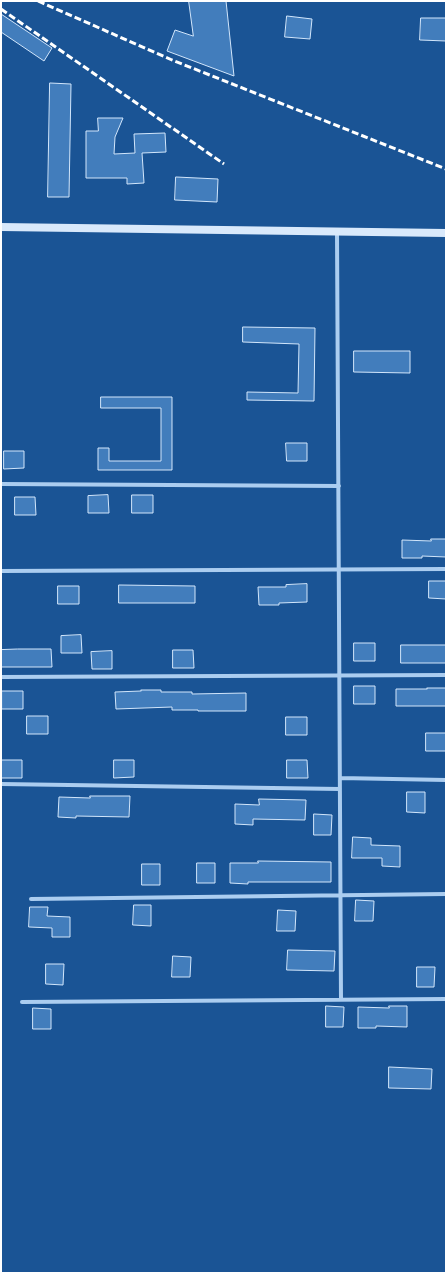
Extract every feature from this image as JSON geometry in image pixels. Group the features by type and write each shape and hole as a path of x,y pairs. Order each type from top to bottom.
{"main road":[{"path":"1,227 446,233"}],"street":[{"path":"337,232 341,999"},
{"path":"1,484 339,486"},
{"path":"1,571 446,569"},
{"path":"1,677 340,674 446,675"},
{"path":"340,778 446,780"},
{"path":"1,784 340,788"},
{"path":"31,899 446,894"},
{"path":"22,1002 446,999"}],"building":[{"path":"189,1 226,1 234,76 167,51 175,30 193,36"},
{"path":"1,14 52,48 44,61 1,32"},
{"path":"287,16 312,19 310,39 285,37"},
{"path":"421,18 446,18 446,41 420,40"},
{"path":"50,83 71,84 69,197 48,197"},
{"path":"98,118 123,118 115,137 114,154 135,153 134,134 165,133 166,152 142,153 144,183 127,184 127,178 86,178 86,131 98,131"},
{"path":"176,177 218,179 217,202 175,200"},
{"path":"243,327 315,328 314,401 247,400 247,392 298,393 299,344 243,342"},
{"path":"354,351 410,351 410,373 354,372"},
{"path":"101,397 172,397 172,470 98,470 98,448 109,448 109,461 161,461 161,408 101,408"},
{"path":"286,443 307,443 307,461 287,461"},
{"path":"4,451 24,451 24,468 4,469"},
{"path":"108,495 109,513 88,513 88,496"},
{"path":"132,495 153,495 153,513 132,513"},
{"path":"15,497 35,497 36,515 15,515"},
{"path":"431,539 446,539 446,557 422,556 422,558 402,558 402,540 431,541"},
{"path":"429,581 446,581 446,599 429,598"},
{"path":"307,584 307,602 279,603 279,605 259,605 258,587 286,587 286,585"},
{"path":"119,585 195,586 195,603 119,603"},
{"path":"58,586 79,586 79,604 58,604"},
{"path":"81,635 82,653 61,653 61,636"},
{"path":"354,643 375,643 375,661 354,661"},
{"path":"401,645 446,645 446,663 401,663"},
{"path":"51,649 52,667 1,667 1,650"},
{"path":"173,650 193,650 194,668 173,668"},
{"path":"112,651 112,669 92,669 91,652"},
{"path":"354,686 375,686 375,704 354,704"},
{"path":"446,688 446,706 396,706 396,689"},
{"path":"161,690 161,692 192,692 192,694 246,693 246,711 172,710 172,707 116,709 115,692"},
{"path":"2,691 23,691 23,709 2,709"},
{"path":"27,716 48,716 48,734 27,734"},
{"path":"286,717 307,717 307,735 286,735"},
{"path":"426,733 446,733 446,751 426,751"},
{"path":"1,760 22,760 22,778 1,778"},
{"path":"114,760 134,760 134,777 114,778"},
{"path":"287,760 307,760 308,778 287,778"},
{"path":"407,792 425,792 425,813 407,812"},
{"path":"90,796 130,796 129,817 58,817 59,797 90,798"},
{"path":"259,799 306,800 305,820 253,819 253,825 235,824 235,804 259,805"},
{"path":"314,814 332,815 331,835 314,835"},
{"path":"353,837 371,838 371,845 400,846 400,867 382,866 382,858 352,858"},
{"path":"258,861 331,862 331,882 230,883 230,863 258,863"},
{"path":"197,863 215,863 215,883 197,883"},
{"path":"142,864 160,864 160,885 142,885"},
{"path":"356,900 374,901 373,921 355,921"},
{"path":"134,905 151,905 151,926 133,925"},
{"path":"30,907 48,907 47,916 70,917 70,937 52,937 52,928 29,927"},
{"path":"278,910 296,911 295,931 277,931"},
{"path":"288,950 335,951 334,971 287,970"},
{"path":"173,956 191,957 190,977 172,977"},
{"path":"46,964 64,964 63,985 46,984"},
{"path":"417,967 435,967 434,987 417,987"},
{"path":"326,1006 344,1007 343,1027 326,1027"},
{"path":"389,1006 407,1006 407,1027 376,1026 376,1028 358,1028 358,1007 389,1008"},
{"path":"33,1008 51,1009 51,1029 33,1029"},
{"path":"389,1067 432,1069 431,1089 389,1088"}],"railway":[{"path":"38,1 172,60 446,169"},
{"path":"1,9 224,164"}]}
